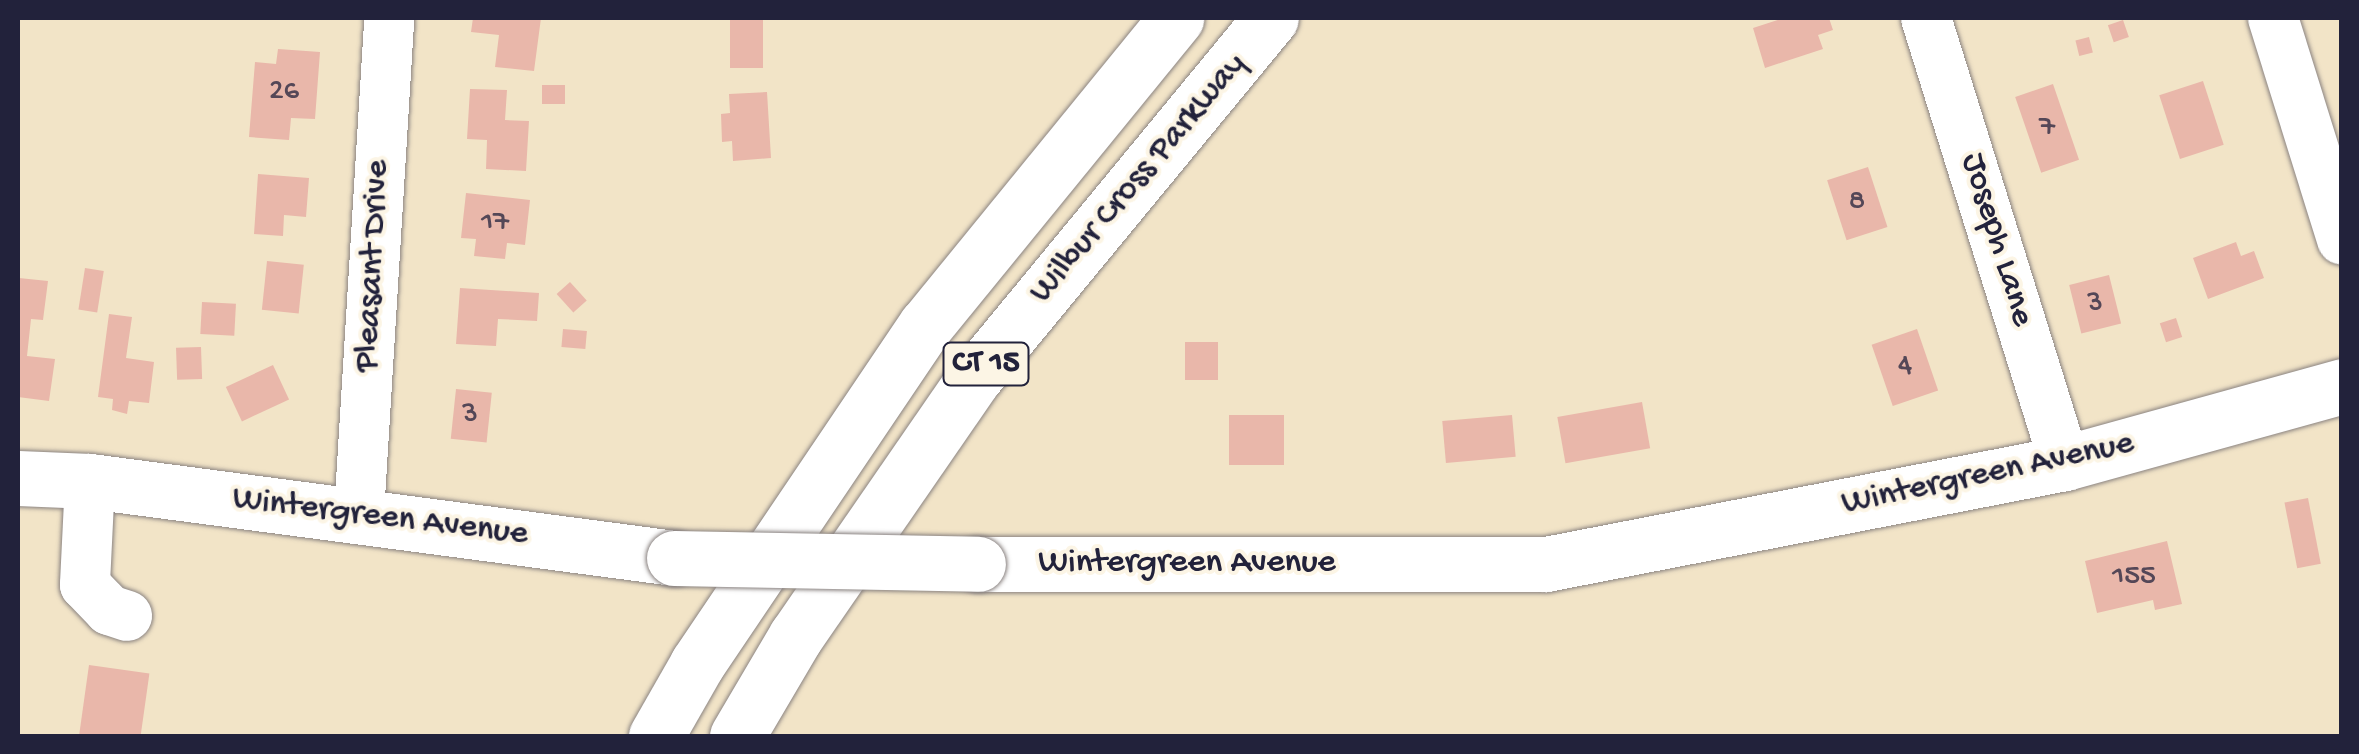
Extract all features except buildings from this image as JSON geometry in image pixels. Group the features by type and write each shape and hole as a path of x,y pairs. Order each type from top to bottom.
{"main road":[{"name":"Wilbur Cross Parkway","path":"656,736 697,664 926,324 1176,18"},
{"name":"Wilbur Cross Parkway","path":"736,736 796,636 975,377 1272,18"},
{"name":"Wintergreen Avenue","path":"18,478 90,481 674,558 978,564 1546,564 2065,463 2342,386"}],"street":[{"name":"Pleasant Drive","path":"359,514 389,18"},
{"name":"Joseph Lane","path":"1926,18 2065,463"},
{"path":"2273,18 2342,240"},
{"path":"90,481 84,585 109,610 127,616"}]}
